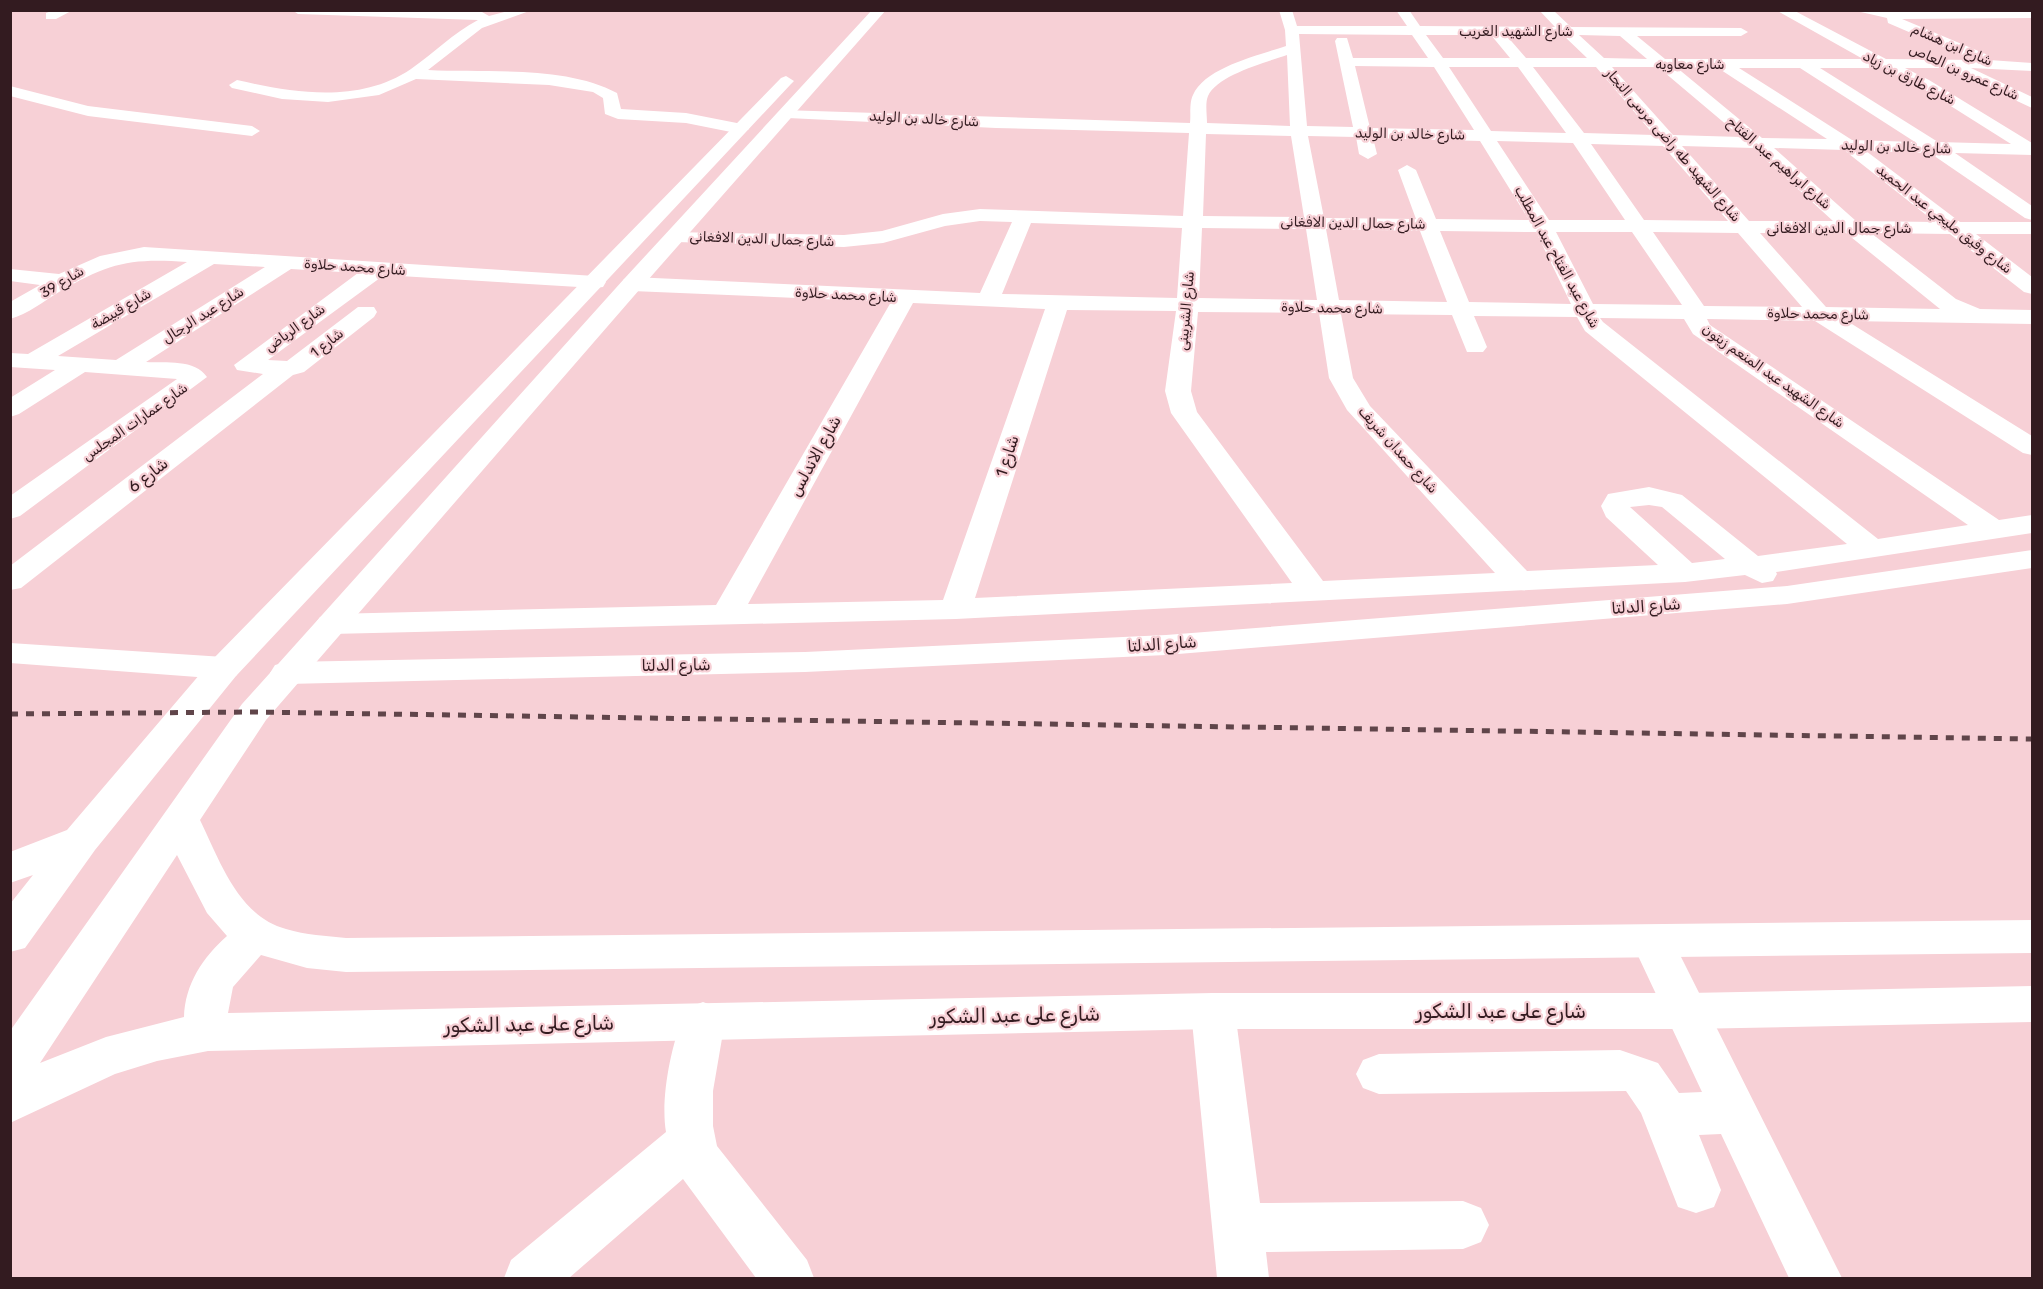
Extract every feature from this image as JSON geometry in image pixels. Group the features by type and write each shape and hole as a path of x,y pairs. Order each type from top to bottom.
{"street":[{"path":"51,16 67,10"},
{"path":"298,10 486,16 526,10"},
{"path":"10,936 81,840 224,668 596,282 742,139 854,10"},
{"path":"10,1069 254,711 676,236 742,139 788,113 880,10"},
{"name":"شارع عبد الفتاح عبد المطلب","path":"1402,10 1439,63 1543,226 1583,309 1601,335 1872,549"},
{"name":"شارع الشهيد طه راضى مرسى النجار","path":"1545,10 1601,64 1820,314 2032,447"},
{"name":"شارع طارق بن زياد","path":"1782,10 1843,45 1938,91 2032,150"},
{"path":"1858,10 2032,14"},
{"name":"شارع ابن هشام","path":"1876,12 1923,33 1955,39 2004,66 2032,78"},
{"path":"237,85 288,95 332,97 377,90 418,74 486,16"},
{"path":"1715,16 1741,32 1805,64 1937,148 2032,214"},
{"name":"شارع الشهيد الغريب","path":"1290,30 1741,32"},
{"name":"شارع الشربينى","path":"1290,30 1209,84 1200,96 1196,128 1188,306 1178,391 1180,406 1314,591"},
{"name":"شارع حمدان شريف","path":"1290,30 1299,131 1336,363 1341,378 1355,402 1518,580"},
{"path":"1339,30 1368,154"},
{"name":"شارع الشهيد عبد المنعم زيتون","path":"1495,31 1524,63 1641,226 1696,312 1696,320 1701,329 1994,530"},
{"name":"شارع ابراهيم عبد الفتاح","path":"1623,32 1758,143 1852,228 1948,304 1981,316"},
{"name":"شارع وفيق مليجي عبد الحميد","path":"1674,32 1849,146 2032,287"},
{"path":"1955,39 1988,46"},
{"name":"شارع عمرو بن العاص","path":"1905,46 2032,103"},
{"name":"شارع معاويه","path":"1347,62 1948,64 2032,67"},
{"path":"418,74 579,84 607,92 611,96 611,111 618,114 686,118 742,139"},
{"path":"10,92 88,111 252,131"},
{"name":"شارع خالد بن الوليد","path":"788,113 996,123 2032,150"},
{"path":"1407,170 1475,347"},
{"path":"988,301 1024,216"},
{"name":"شارع جمال الدين الافغانى","path":"676,236 834,242 902,233 961,217 1024,216 1193,222 1745,228 2032,228"},
{"name":"شارع محمد حلاوة","path":"116,256 150,253 596,282"},
{"name":"شارع 39","path":"10,312 90,265 116,256"},
{"name":"شارع قبيضة","path":"21,361 211,257"},
{"name":"شارع عبد الرجال","path":"121,367 286,262"},
{"name":"شارع الرياض","path":"285,369 246,365 378,269"},
{"path":"10,275 63,281"},
{"name":"شارع محمد حلاوة","path":"632,284 1058,303 1329,309 1583,309 1981,316 2028,325"},
{"name":"شارع الاندلس","path":"726,615 904,297"},
{"name":"شارع 1","path":"956,609 1058,303"},
{"name":"شارع 1","path":"285,369 298,366 366,312"},
{"path":"21,361 121,367"},
{"path":"10,409 80,365"},
{"name":"شارع عمارات المجلس","path":"10,510 23,491 195,377 189,372 121,367"},
{"name":"شارع 6","path":"10,581 285,369"},
{"path":"1730,600 1617,511 1615,506 1618,500 1649,496 1672,501 1787,595"},
{"name":"شارع الدلتا","path":"331,624 615,619 956,609 1693,572 1752,566 2032,524"},
{"name":"شارع الدلتا","path":"287,674 805,662 1166,645 1787,595 2032,559"},
{"path":"1551,579 1579,611"},
{"path":"602,667 615,619"},
{"path":"10,653 224,668"},
{"path":"180,818 220,903 234,921 256,935 282,946 312,953 346,955 1653,943 2032,937"},
{"path":"10,868 81,840"},
{"path":"208,1032 204,1014 207,996 216,976 230,957 256,935"},
{"path":"1653,943 1816,1278"},
{"name":"شارع على عبد الشكور","path":"10,1102 94,1061 172,1037 208,1032 1213,1011 1688,1011 2032,1004"},
{"path":"1213,1011 1242,1278"},
{"path":"703,1020 687,1122 690,1142 698,1159 788,1278"},
{"path":"1379,1074 1620,1070 1642,1077 1651,1085 1665,1114 1696,1190"},
{"path":"1665,1114 1737,1113"},
{"path":"530,1278 690,1142"},
{"path":"1237,1228 1462,1225"}],"railway":[{"path":"10,714 254,712 2032,739"}]}
